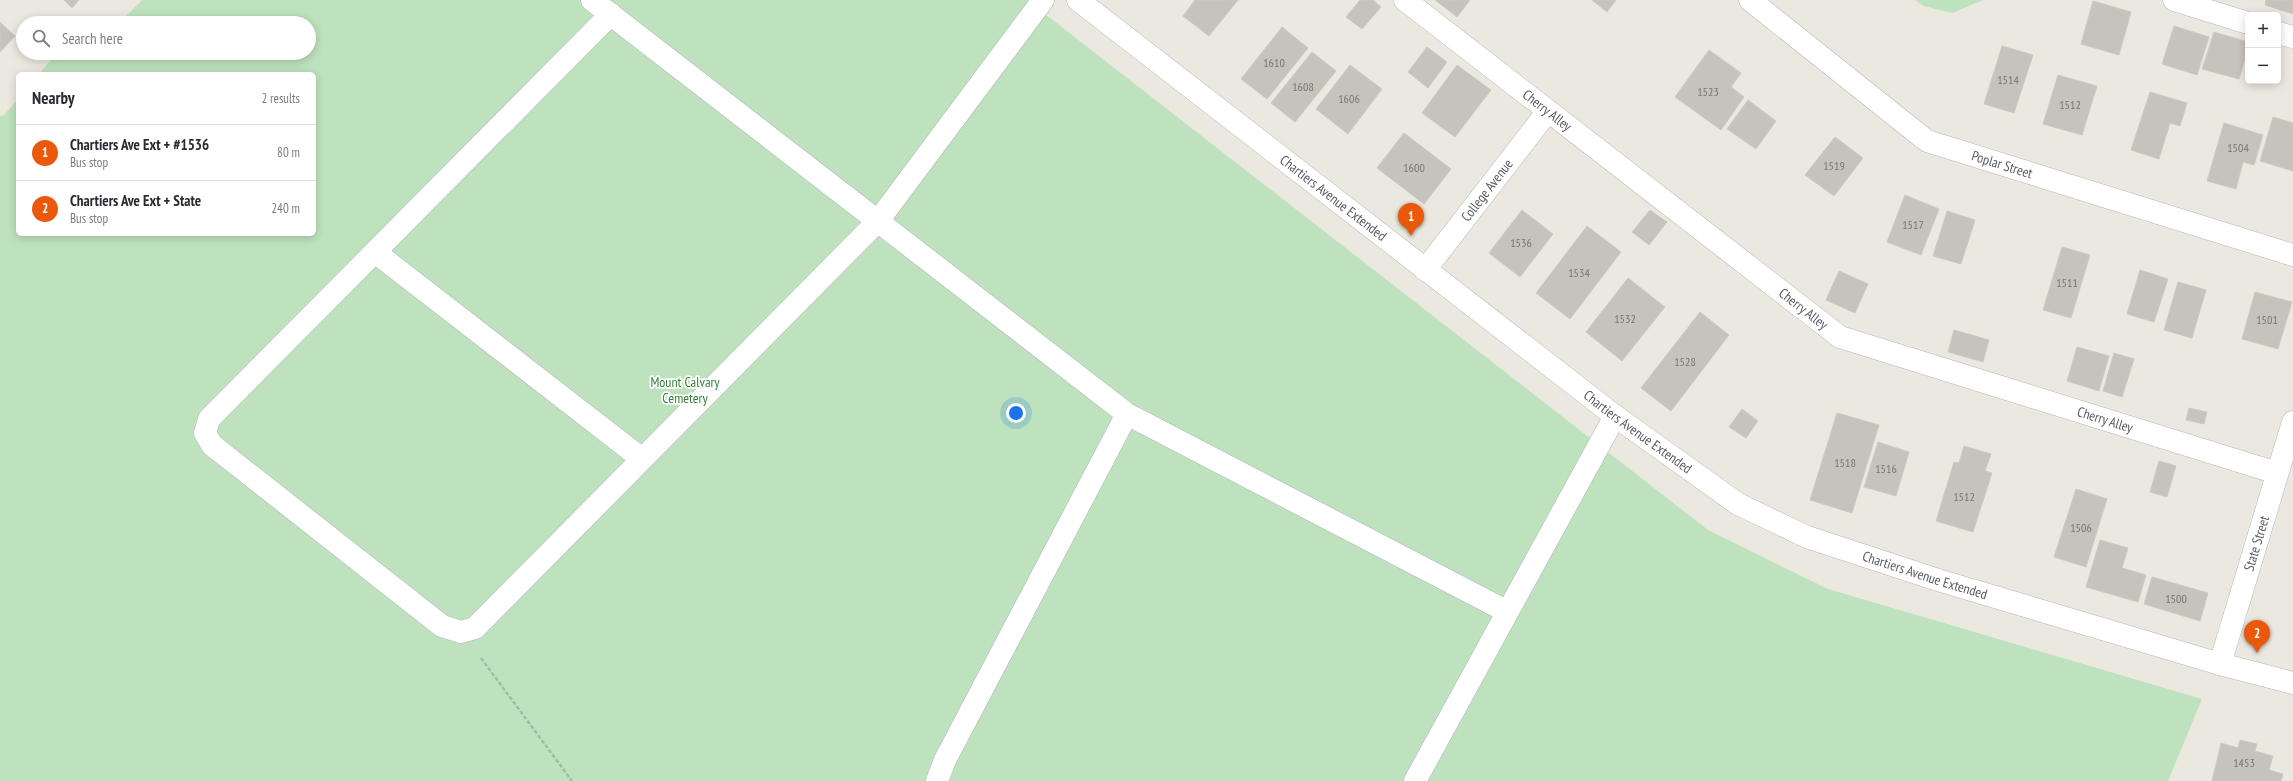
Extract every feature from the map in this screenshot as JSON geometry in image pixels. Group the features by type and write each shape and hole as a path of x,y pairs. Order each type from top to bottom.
{"street":[{"path":"592,0 1127,414 1506,611"},
{"path":"611,14 209,419 206,433 212,445 442,626 461,632 475,628 878,221 1043,0"},
{"name":"Chartiers Avenue Extended","path":"1078,0 1615,416 1738,504 1807,537 1938,580 2220,664 2293,683"},
{"name":"Cherry Alley","path":"1405,0 1840,337 2277,473"},
{"name":"Poplar Street","path":"1750,0 1927,140 2293,255"},
{"path":"2174,0 2245,22"},
{"path":"2281,34 2293,37"},
{"name":"College Avenue","path":"1425,270 1548,111"},
{"path":"375,252 642,459"},
{"path":"937,781 945,760 1127,414"},
{"path":"1415,781 1506,611 1615,416"},
{"name":"State Street","path":"2220,664 2293,422"}],"path":[{"path":"461,632 572,781"}],"green space":[{"name":"Mount Calvary Cemetery","path":"142,0 1027,0 1708,530 1828,589 2202,699 2168,781 0,781 0,116 4,115 16,101 16,236 316,236 316,72 41,72 51,60 316,60 316,16 126,16"},
{"path":"1915,0 1983,0 1952,13 1924,6"}],"building":[{"path":"64,0 79,0 72,8"},
{"path":"1195,0 1238,0 1209,36 1183,16"},
{"path":"1360,0 1373,0 1381,7 1362,29 1346,17"},
{"path":"1435,0 1470,0 1457,17"},
{"path":"1592,0 1616,0 1607,12"},
{"path":"2266,0 2293,0 2293,14 2265,5"},
{"path":"2093,1 2131,12 2119,55 2081,44"},
{"path":"0,22 15,36 0,52"},
{"path":"2174,26 2209,37 2197,75 2162,64"},
{"path":"1282,27 1308,48 1267,99 1241,79"},
{"path":"2214,32 2245,41 2245,59 2239,79 2202,69"},
{"path":"2002,46 2033,55 2014,113 1984,104"},
{"path":"1427,47 1447,62 1428,88 1408,72"},
{"path":"1709,50 1741,73 1731,87 1744,97 1721,130 1675,97"},
{"path":"1312,52 1336,71 1295,122 1271,103"},
{"path":"1350,65 1382,89 1348,134 1316,109"},
{"path":"1457,65 1491,90 1455,137 1422,113"},
{"path":"2058,75 2097,86 2082,135 2043,124"},
{"path":"2150,92 2187,103 2180,126 2170,123 2159,159 2131,150"},
{"path":"1748,100 1776,121 1756,149 1727,129"},
{"path":"2273,117 2293,123 2293,171 2260,161"},
{"path":"2224,123 2263,135 2254,165 2243,162 2236,189 2207,181"},
{"path":"1404,133 1451,169 1424,204 1377,168"},
{"path":"1835,137 1863,158 1834,196 1805,175"},
{"path":"1905,195 1939,209 1921,255 1887,242"},
{"path":"1522,210 1553,234 1520,277 1489,253"},
{"path":"1650,210 1667,222 1649,245 1632,232"},
{"path":"1947,211 1975,220 1961,264 1933,256"},
{"path":"1587,226 1621,252 1570,319 1536,293"},
{"path":"2062,247 2090,255 2071,318 2043,310"},
{"path":"2140,270 2168,279 2154,322 2127,314"},
{"path":"1839,271 1868,284 1855,313 1826,300"},
{"path":"1628,278 1665,307 1622,361 1586,332"},
{"path":"2178,282 2206,290 2192,338 2164,330"},
{"path":"2255,292 2292,302 2278,349 2242,339"},
{"path":"1700,312 1729,335 1671,411 1641,388"},
{"path":"1954,330 1989,340 1983,362 1948,352"},
{"path":"2077,347 2109,356 2099,391 2067,381"},
{"path":"2114,353 2134,359 2122,397 2103,391"},
{"path":"2189,408 2207,412 2204,424 2186,420"},
{"path":"1742,409 1758,421 1746,438 1729,427"},
{"path":"1837,413 1879,425 1852,513 1810,500"},
{"path":"1878,442 1909,452 1896,496 1864,487"},
{"path":"1964,446 1991,454 1985,471 1992,473 1973,532 1936,521 1954,462 1959,463"},
{"path":"2159,461 2176,466 2167,497 2150,492"},
{"path":"2076,489 2107,499 2086,567 2054,557"},
{"path":"2100,540 2128,548 2122,568 2146,575 2138,602 2086,587"},
{"path":"2152,577 2208,593 2200,621 2144,604"},
{"path":"2240,740 2257,744 2255,751 2273,756 2269,770 2283,774 2281,781 2212,781 2221,743 2238,748"}],"place":[{"name":"Chartiers Ave Ext + #1536","path":"1411,236"},
{"name":"Chartiers Ave Ext + State","path":"2257,653"}]}
